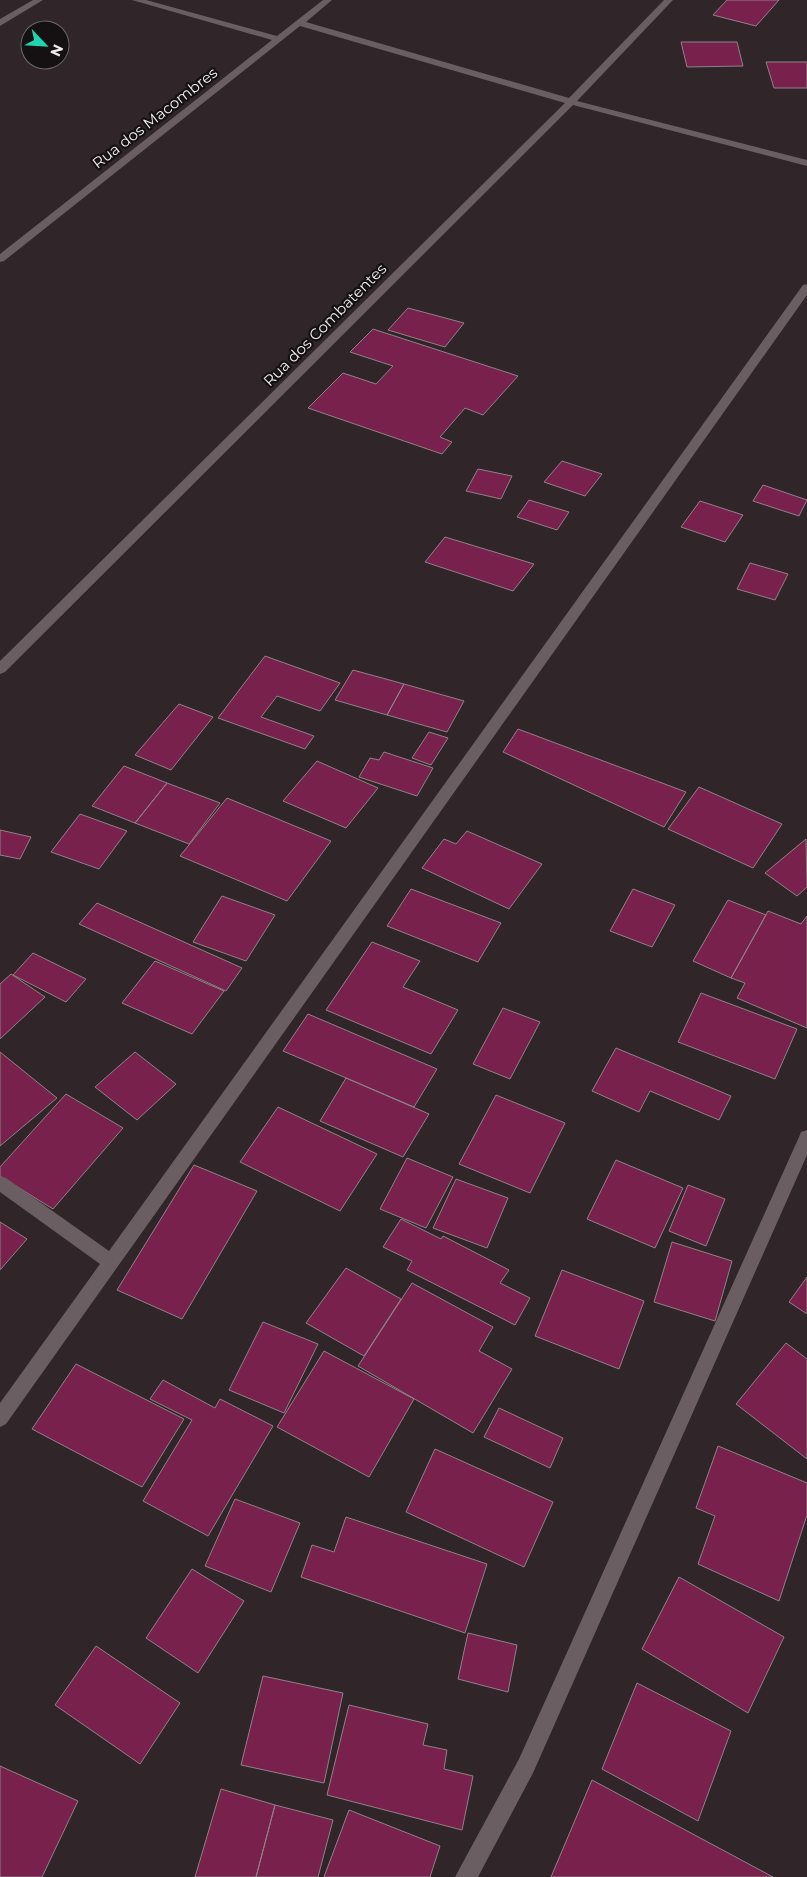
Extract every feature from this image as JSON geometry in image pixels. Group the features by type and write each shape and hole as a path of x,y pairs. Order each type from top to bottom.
{"street":[{"path":"0,23 39,0"},
{"path":"136,0 279,39"},
{"name":"Rua dos Macombres","path":"0,259 328,0"},
{"name":"Rua dos Combatentes","path":"0,670 571,102 669,0"},
{"path":"300,23 571,102 807,163"},
{"path":"0,1418 110,1261 807,287"},
{"path":"466,1877 526,1766 807,1137"},
{"path":"0,1183 110,1261"}],"building":[{"path":"727,0 779,0 756,26 713,15"},
{"path":"681,42 737,42 743,66 687,67"},
{"path":"766,62 807,62 807,88 774,88"},
{"path":"408,308 464,323 445,347 388,330"},
{"path":"373,329 518,376 483,415 465,408 440,437 452,442 442,454 308,408 343,373 376,384 393,366 350,352"},
{"path":"562,461 602,474 585,496 544,482"},
{"path":"478,469 512,476 501,499 466,491"},
{"path":"763,485 807,500 799,516 753,501"},
{"path":"529,500 569,512 557,530 517,517"},
{"path":"700,501 743,515 725,542 681,527"},
{"path":"445,537 534,564 513,591 425,562"},
{"path":"750,563 788,574 775,600 737,589"},
{"path":"265,656 340,683 320,711 277,696 261,717 314,736 305,749 218,718"},
{"path":"353,670 404,684 387,715 335,700"},
{"path":"404,684 464,701 447,732 387,715"},
{"path":"179,704 213,717 171,770 135,755"},
{"path":"518,729 686,792 664,827 503,752"},
{"path":"429,732 448,738 431,765 412,758"},
{"path":"384,752 433,768 417,796 359,777 370,758 379,760"},
{"path":"317,761 378,788 346,828 283,801"},
{"path":"124,766 167,783 135,823 92,806"},
{"path":"167,783 220,803 189,844 135,823"},
{"path":"699,787 782,824 753,868 668,829"},
{"path":"227,798 331,841 287,901 180,856"},
{"path":"80,814 127,831 99,869 51,852"},
{"path":"0,830 31,837 20,859 0,855"},
{"path":"467,831 542,864 509,909 422,868 444,839 456,844"},
{"path":"806,839 807,887 797,896 765,873"},
{"path":"411,889 501,923 478,962 387,926"},
{"path":"633,889 675,905 652,947 610,931"},
{"path":"222,896 275,915 246,961 193,942"},
{"path":"728,900 766,915 731,978 693,961"},
{"path":"97,903 242,968 226,991 79,924"},
{"path":"768,911 801,924 807,916 807,1028 737,998 745,983 731,978"},
{"path":"372,942 420,961 403,987 458,1010 431,1054 326,1010"},
{"path":"33,953 86,979 66,1002 13,975"},
{"path":"155,961 224,991 192,1034 122,1003"},
{"path":"11,974 45,997 0,1039 0,984"},
{"path":"701,993 797,1029 775,1079 678,1042"},
{"path":"503,1008 540,1022 510,1079 473,1064"},
{"path":"308,1014 437,1069 414,1107 283,1051"},
{"path":"616,1048 731,1096 719,1120 650,1091 639,1112 592,1091"},
{"path":"0,1052 57,1098 0,1146"},
{"path":"135,1052 176,1084 137,1120 95,1087"},
{"path":"346,1078 429,1114 403,1157 320,1121"},
{"path":"66,1094 123,1128 53,1209 0,1176 0,1167"},
{"path":"496,1095 565,1123 530,1193 459,1164"},
{"path":"278,1107 377,1154 340,1211 240,1162"},
{"path":"407,1158 453,1177 426,1228 380,1209"},
{"path":"616,1160 683,1188 655,1248 587,1219"},
{"path":"194,1165 257,1191 182,1319 117,1290"},
{"path":"456,1179 508,1198 487,1248 433,1228"},
{"path":"688,1185 725,1199 706,1246 669,1231"},
{"path":"401,1219 441,1239 443,1236 509,1270 500,1283 530,1298 515,1325 407,1270 412,1261 383,1247"},
{"path":"0,1222 27,1239 0,1270"},
{"path":"672,1242 732,1261 715,1321 654,1302"},
{"path":"346,1268 401,1299 364,1356 306,1323"},
{"path":"562,1270 644,1301 619,1369 535,1336"},
{"path":"807,1277 807,1314 789,1302"},
{"path":"412,1283 493,1327 479,1351 512,1369 473,1433 358,1366"},
{"path":"263,1322 318,1344 284,1413 229,1390"},
{"path":"786,1343 807,1359 807,1459 736,1404"},
{"path":"324,1351 414,1399 369,1477 277,1427"},
{"path":"76,1364 184,1419 142,1487 32,1429"},
{"path":"163,1380 215,1408 220,1399 273,1426 208,1536 143,1501 192,1420 150,1399"},
{"path":"499,1408 563,1438 550,1468 484,1437"},
{"path":"718,1446 807,1483 807,1515 779,1601 698,1564 715,1516 696,1508"},
{"path":"435,1449 553,1502 524,1567 406,1512"},
{"path":"235,1499 300,1523 271,1592 205,1566"},
{"path":"346,1517 487,1564 465,1633 301,1577 312,1545 334,1552"},
{"path":"192,1569 244,1601 198,1673 146,1638"},
{"path":"679,1577 784,1637 748,1713 642,1649"},
{"path":"468,1633 517,1645 508,1692 458,1679"},
{"path":"96,1646 180,1703 140,1764 55,1705"},
{"path":"263,1676 343,1693 324,1783 241,1765"},
{"path":"637,1683 731,1731 698,1821 602,1769"},
{"path":"349,1705 428,1724 423,1745 447,1750 444,1769 473,1776 462,1830 327,1795"},
{"path":"0,1766 78,1801 42,1877 0,1877"},
{"path":"592,1780 773,1877 551,1877"},
{"path":"221,1789 275,1805 256,1877 195,1877"},
{"path":"275,1805 333,1820 318,1877 256,1877"},
{"path":"349,1810 440,1846 430,1877 324,1877"}]}
